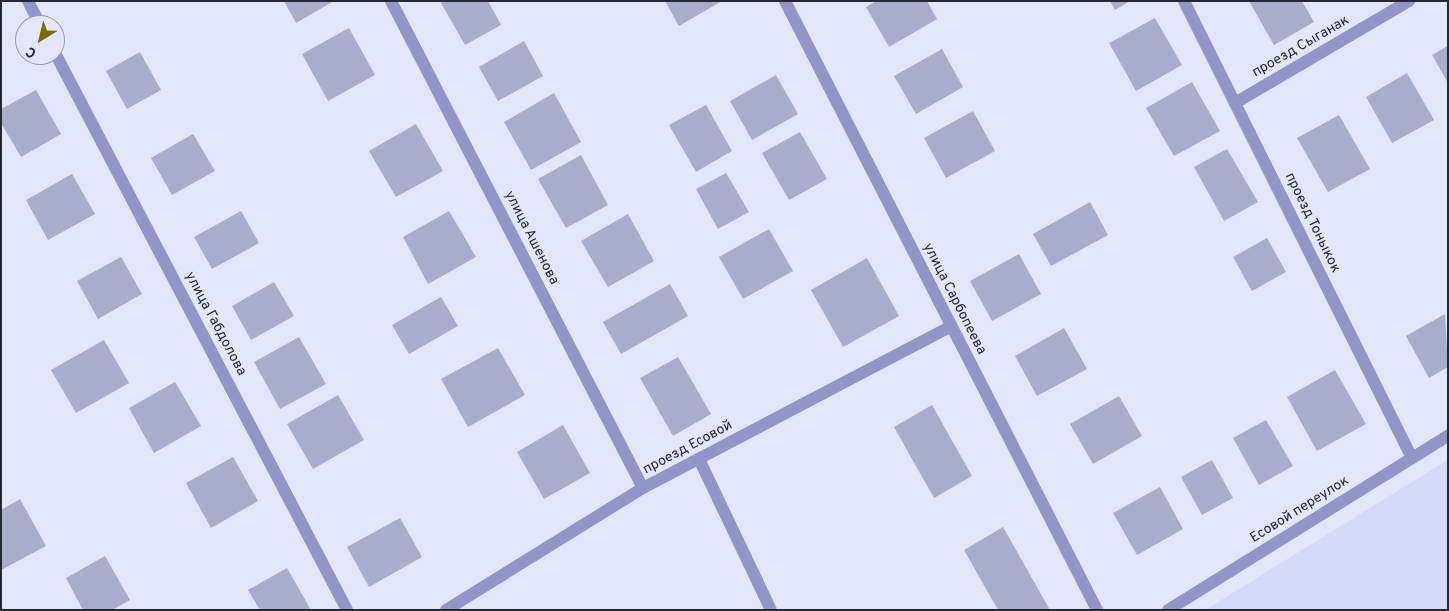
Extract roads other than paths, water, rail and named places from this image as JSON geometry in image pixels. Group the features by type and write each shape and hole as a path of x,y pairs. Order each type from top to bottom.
{"street":[{"path":"28,1 35,15"},
{"name":"улица Ашенова","path":"391,1 644,488"},
{"name":"улица Сарбопеева","path":"785,1 1097,610"},
{"name":"проезд Тоныкок","path":"1184,1 1412,458"},
{"name":"проезд Сыганак","path":"1235,103 1409,1"},
{"name":"улица Габдолова","path":"61,65 348,610"},
{"name":"проезд Есовой","path":"446,610 644,488 951,326"},
{"name":"Есовой переулок","path":"1168,610 1448,436"},
{"path":"699,459 771,610"}]}
